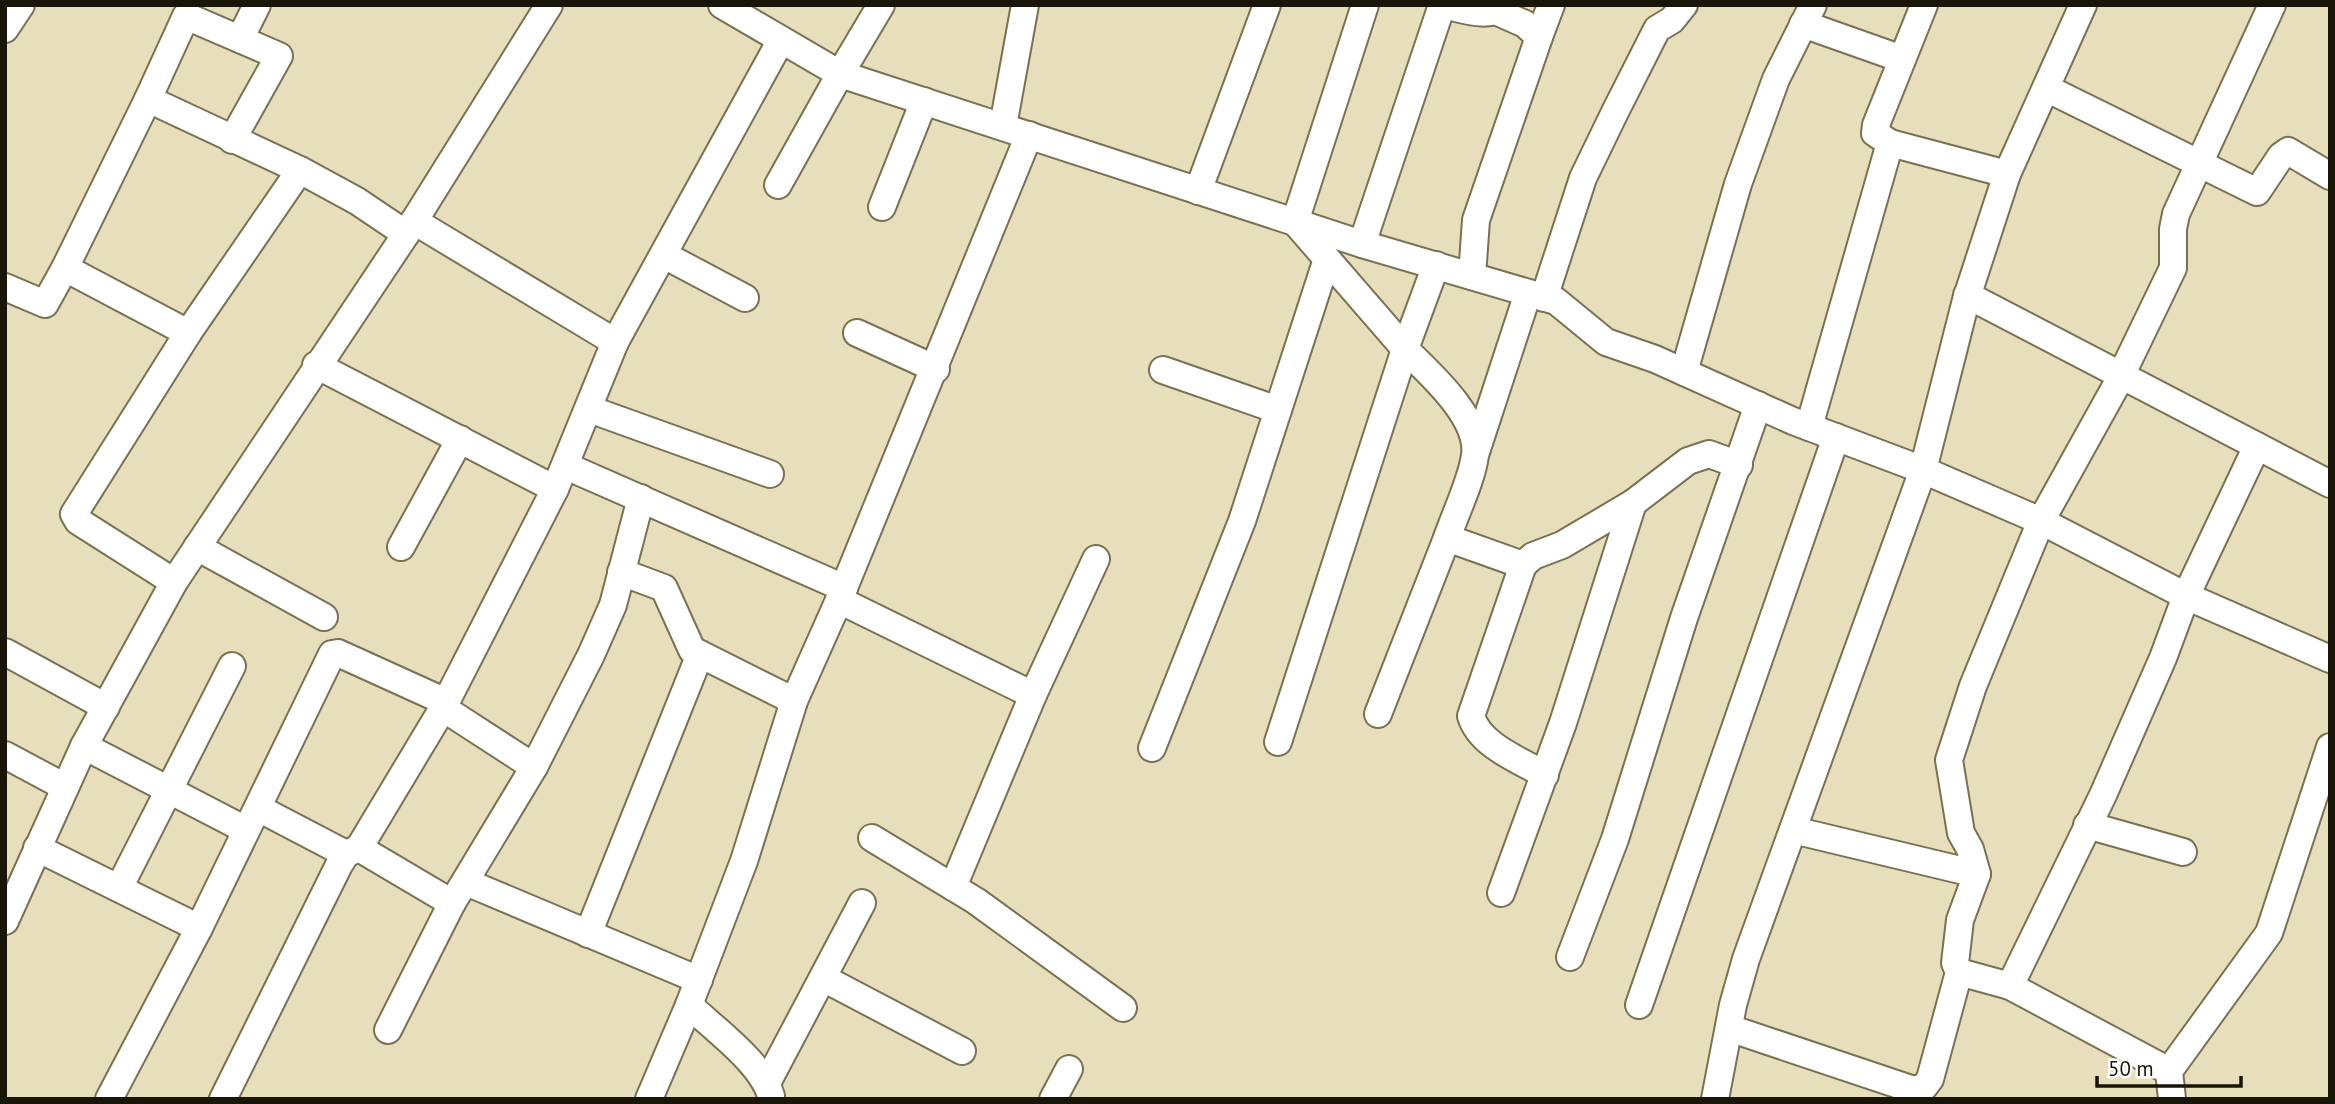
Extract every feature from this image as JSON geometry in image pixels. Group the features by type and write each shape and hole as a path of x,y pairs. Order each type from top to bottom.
{"street":[{"path":"5,29 22,5"},
{"path":"240,39 257,5"},
{"path":"5,921 23,858 65,787 174,582 316,365 410,228 549,5"},
{"path":"722,5 840,74 1362,244 1556,302 1606,342 1684,372 1809,427 1923,470 2041,521 2186,596 2330,659"},
{"path":"778,185 881,5"},
{"path":"1003,126 1025,5"},
{"path":"1198,191 1267,5"},
{"path":"1296,222 1365,5"},
{"path":"1362,244 1443,5 1481,13 1502,8 1539,37"},
{"path":"1472,276 1476,220 1551,5"},
{"path":"1378,713 1583,178 1657,29 1672,20 1684,5"},
{"path":"1924,5 1874,129 1877,136 1891,143 2007,174"},
{"path":"1715,1099 1728,1028 1746,959 1923,470 1967,295 2007,174 2082,5"},
{"path":"1728,1028 1914,1090 1924,1087 1930,1079 1959,972 1955,963 1960,920 1977,874 1970,849 1961,832 1949,760 1973,686 2041,521 2122,376 2173,268 2173,229 2176,214 2272,5"},
{"path":"5,287 45,304 148,99 189,10 279,57 232,140"},
{"path":"1684,372 1738,184 1776,79 1808,15 1902,59"},
{"path":"223,1099 353,851 444,705 561,477 615,342 781,40"},
{"path":"2046,88 2201,162 2257,192 2281,156 2288,151 2328,168"},
{"path":"148,99 300,170 615,342"},
{"path":"882,207 924,101"},
{"path":"649,1099 699,980 744,861 794,701 936,369 1029,135"},
{"path":"1809,427 1891,143"},
{"path":"174,582 78,521 74,513 188,333 300,170"},
{"path":"1296,222 1326,262 1405,349 1441,384 1468,423 1475,454"},
{"path":"664,255 745,298"},
{"path":"1152,748 1242,521 1326,262"},
{"path":"1278,742 1405,349 1436,265"},
{"path":"65,268 188,333"},
{"path":"1967,295 2330,484"},
{"path":"857,332 936,369"},
{"path":"316,365 460,439 561,477 641,498 842,594 1032,695"},
{"path":"1163,370 1278,410"},
{"path":"1570,957 1615,839 1684,618 1758,405"},
{"path":"589,409 770,474"},
{"path":"1639,1005 1836,437"},
{"path":"401,547 460,439"},
{"path":"2010,986 2087,825 2163,658 2186,596 2257,446"},
{"path":"1545,775 1489,742 1479,733 1471,716 1471,708 1523,565 1533,556 1562,545 1633,503 1688,461 1709,454 1739,465"},
{"path":"388,1030 459,892 534,767 592,655 613,605 641,498"},
{"path":"1501,893 1545,775 1633,503"},
{"path":"1447,538 1523,565"},
{"path":"197,547 324,617"},
{"path":"953,887 1032,695 1096,559"},
{"path":"621,572 664,588 688,646 794,701"},
{"path":"5,652 106,706"},
{"path":"109,1099 198,928 334,652 444,705 534,767"},
{"path":"588,934 700,654"},
{"path":"119,888 232,666"},
{"path":"84,747 169,790 353,851 459,892 588,934 699,980"},
{"path":"2172,1099 2169,1071 2269,933 2330,747"},
{"path":"5,755 65,787"},
{"path":"2087,825 2183,852"},
{"path":"1793,830 1977,874"},
{"path":"872,838 953,887 1123,1008"},
{"path":"23,858 119,888 198,928"},
{"path":"689,1005 769,1091 822,978 862,902"},
{"path":"1959,972 2010,986 2169,1071"},
{"path":"822,978 962,1051"},
{"path":"1053,1099 1069,1069"}]}
